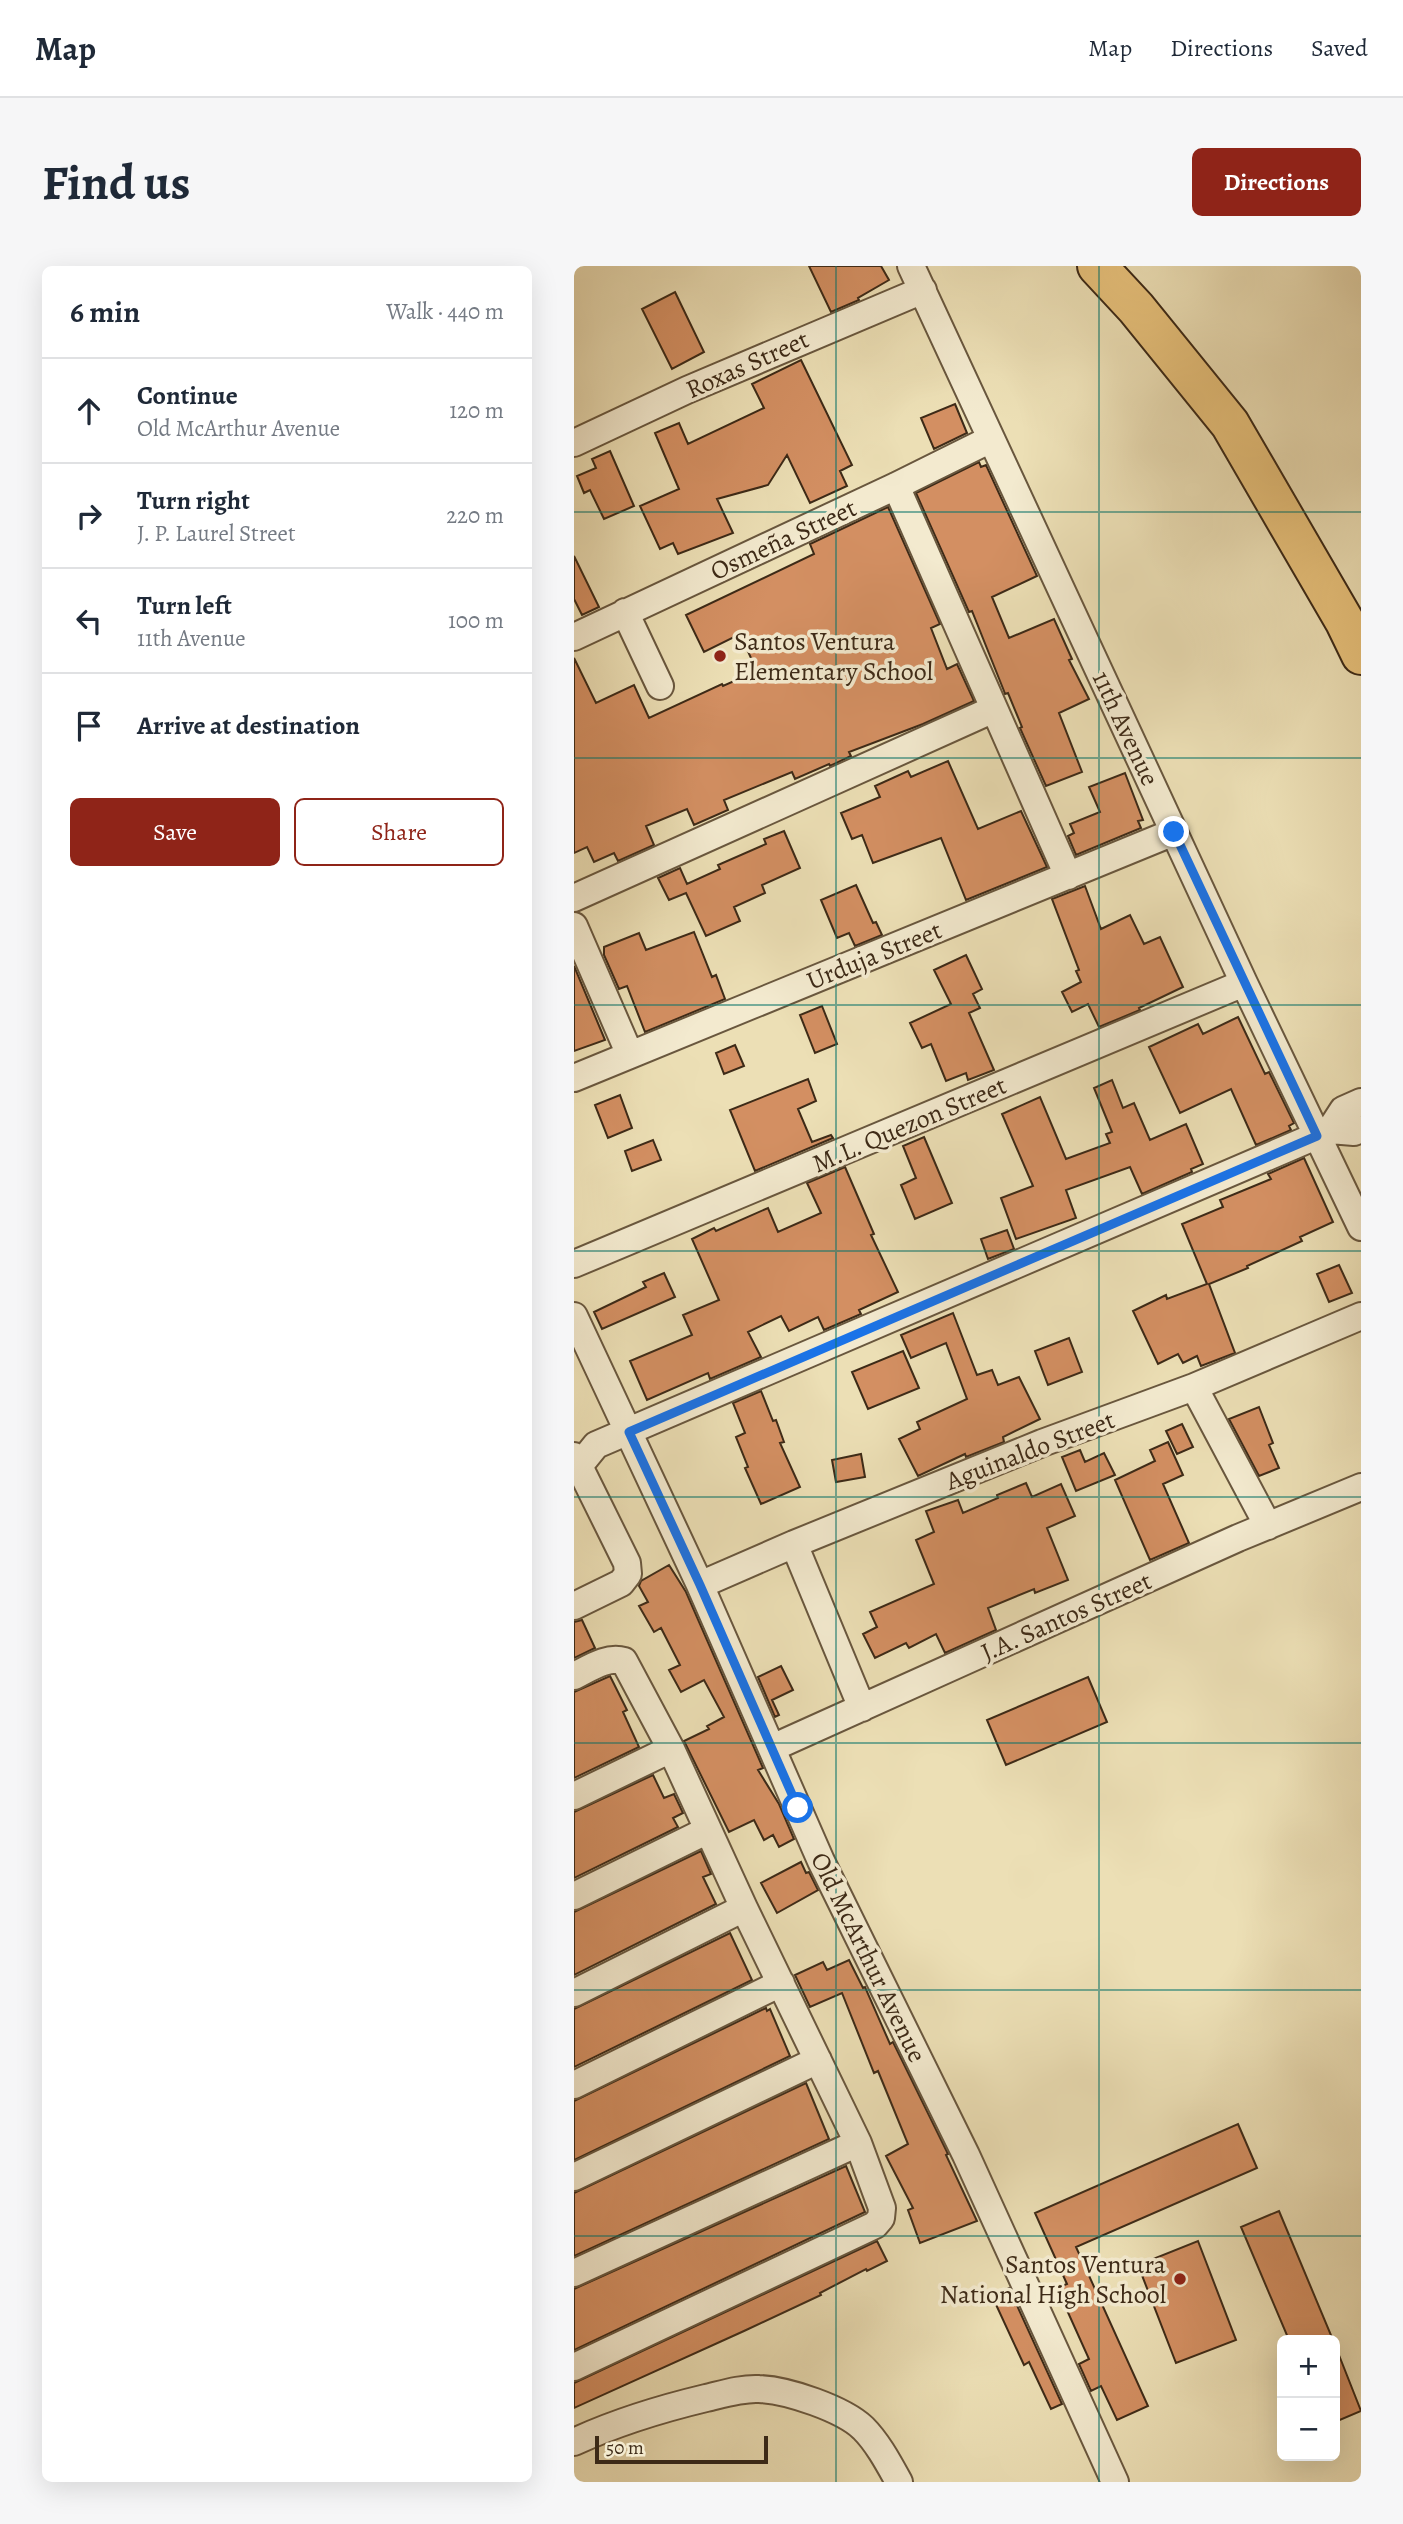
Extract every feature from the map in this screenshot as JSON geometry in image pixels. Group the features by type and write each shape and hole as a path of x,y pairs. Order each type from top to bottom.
{"highway":[{"path":"1097,266 1136,308 1230,424 1345,622 1361,655"}],"street":[{"name":"11th Avenue","path":"911,266 1244,983 1324,1133 1361,1227"},
{"name":"Roxas Street","path":"574,443 687,390 923,290"},
{"name":"Osmeña Street","path":"574,637 991,439"},
{"path":"896,486 1068,876"},
{"path":"625,612 660,686"},
{"path":"574,898 994,709"},
{"name":"Urduja Street","path":"574,1078 1174,832"},
{"path":"574,926 629,1055"},
{"name":"M.L. Quezon Street","path":"574,1264 1244,983"},
{"path":"1324,1133 1343,1110 1361,1102"},
{"path":"574,1606 621,1583 628,1574 627,1563 579,1456 629,1432 1324,1133 1354,1132 1361,1129"},
{"name":"Aguinaldo Street","path":"700,1585 1042,1443 1194,1387 1361,1315"},
{"name":"Old McArthur Avenue","path":"574,1316 700,1585 821,1861 971,2167 1115,2482"},
{"path":"1194,1387 1268,1526"},
{"name":"J.A. Santos Street","path":"772,1748 1361,1487"},
{"path":"794,1544 862,1708"},
{"path":"574,1676 607,1660 624,1661 671,1749 744,1908 858,2143 881,2208 881,2218 875,2225 574,2367"},
{"path":"574,1796 671,1749"},
{"path":"574,1896 708,1830"},
{"path":"574,1993 744,1908"},
{"path":"574,2085 781,1983"},
{"path":"574,2177 818,2060"},
{"path":"574,2273 858,2143"},
{"path":"574,2442 613,2424 669,2407 759,2389 799,2397 839,2411 864,2429 888,2461 899,2482"}],"building":[{"path":"809,266 881,266 889,280 858,298 859,300 831,312"},
{"path":"675,292 704,352 672,369 642,309"},
{"path":"801,360 852,465 840,471 847,486 810,503 787,455 768,485 717,499 733,533 678,554 673,543 660,549 640,506 679,489 655,433 679,423 688,444 764,408 752,384"},
{"path":"955,404 967,433 934,449 921,418"},
{"path":"610,451 634,506 604,519 590,490 584,493 577,476 596,468 592,459"},
{"path":"979,462 981,467 986,465 1037,576 992,597 1009,638 1054,619 1072,659 1069,660 1089,699 1059,713 1082,772 1046,786 972,611 969,612 916,493"},
{"path":"888,507 940,624 931,628 947,669 957,664 974,701 849,752 851,756 830,766 829,764 795,779 792,772 724,800 728,810 694,825 687,809 646,826 654,845 618,861 614,853 594,862 587,847 574,853 574,658 596,703 634,685 649,718 757,671 740,634 704,652 686,615 814,554 810,544"},
{"path":"574,556 599,607 582,615 574,599"},
{"path":"948,761 978,829 1021,811 1047,867 966,900 941,838 873,863 862,835 852,839 841,813 880,797 875,786 908,771 911,777"},
{"path":"1125,773 1143,820 1138,821 1141,828 1076,855 1068,836 1074,833 1070,824 1100,812 1089,787"},
{"path":"784,831 800,868 762,885 765,893 734,907 740,921 706,936 686,893 669,900 658,878 680,868 687,884 720,869 718,865 766,844 764,839"},
{"path":"856,885 873,923 876,922 882,935 855,946 849,933 837,938 821,900"},
{"path":"1085,886 1101,929 1130,915 1144,944 1160,937 1183,987 1139,1008 1140,1010 1099,1027 1088,1004 1072,1012 1062,992 1081,982 1052,899"},
{"path":"694,932 712,977 716,975 725,999 645,1032 627,986 619,989 604,955 604,947 639,933 646,950"},
{"path":"966,955 982,989 973,994 980,1008 969,1013 994,1070 968,1080 966,1073 946,1081 931,1044 922,1048 910,1023 951,1004 934,970"},
{"path":"574,966 605,1040 574,1051"},
{"path":"822,1006 837,1044 815,1053 800,1015"},
{"path":"1238,1017 1265,1074 1269,1072 1294,1123 1289,1126 1291,1130 1256,1145 1231,1089 1180,1113 1149,1047 1198,1024 1203,1034"},
{"path":"735,1045 744,1066 724,1074 716,1053"},
{"path":"808,1079 816,1101 798,1109 812,1142 831,1135 833,1138 755,1171 730,1110"},
{"path":"1112,1080 1123,1108 1134,1103 1150,1140 1186,1124 1203,1164 1191,1169 1192,1172 1142,1194 1130,1167 1066,1190 1076,1218 1016,1239 1001,1198 1033,1186 1002,1114 1040,1097 1066,1159 1110,1143 1106,1134 1112,1132 1094,1088"},
{"path":"620,1095 632,1128 608,1138 595,1105"},
{"path":"924,1137 952,1203 915,1219 901,1185 916,1178 903,1146"},
{"path":"653,1140 661,1160 632,1171 625,1151"},
{"path":"1304,1158 1333,1222 1300,1237 1302,1241 1247,1266 1248,1268 1209,1284 1235,1353 1201,1366 1197,1356 1183,1363 1178,1354 1158,1364 1133,1311 1166,1295 1167,1299 1207,1284 1182,1224 1223,1207 1220,1200 1271,1179 1268,1174"},
{"path":"845,1167 874,1234 871,1235 898,1292 859,1310 861,1314 824,1330 818,1317 789,1331 781,1316 748,1332 761,1357 710,1379 708,1373 647,1400 630,1361 692,1335 683,1315 719,1300 692,1239 768,1208 778,1232 821,1213 807,1183"},
{"path":"1007,1230 1014,1249 988,1259 981,1239"},
{"path":"1339,1265 1352,1293 1329,1302 1317,1274"},
{"path":"664,1273 675,1297 602,1329 594,1312 646,1287 643,1282"},
{"path":"953,1313 977,1375 992,1370 998,1385 1019,1377 1040,1419 1003,1437 1004,1442 966,1457 965,1454 918,1476 899,1439 920,1429 917,1422 967,1399 946,1343 911,1358 901,1335"},
{"path":"1069,1338 1082,1372 1048,1385 1035,1351"},
{"path":"903,1351 919,1388 868,1409 852,1372"},
{"path":"761,1391 773,1421 776,1420 784,1442 780,1443 800,1487 761,1504 745,1468 748,1467 736,1437 745,1433 733,1403"},
{"path":"1259,1407 1273,1443 1269,1445 1279,1468 1259,1476 1229,1419"},
{"path":"1182,1424 1193,1447 1177,1454 1166,1431"},
{"path":"1168,1442 1183,1475 1163,1484 1189,1543 1150,1560 1115,1480 1155,1461 1150,1450"},
{"path":"1080,1450 1085,1462 1104,1453 1115,1475 1076,1491 1062,1457"},
{"path":"861,1454 865,1477 836,1482 832,1460"},
{"path":"1026,1483 1032,1497 1061,1484 1075,1516 1047,1528 1068,1580 1035,1593 1034,1589 988,1608 996,1630 945,1653 936,1634 909,1648 906,1643 875,1658 863,1634 877,1627 870,1612 934,1584 916,1540 934,1532 926,1511 958,1500 963,1513"},
{"path":"669,1565 686,1592 763,1768 758,1770 779,1804 794,1839 779,1847 773,1835 764,1840 754,1820 729,1832 684,1741 709,1729 707,1726 724,1717 704,1680 681,1692 669,1670 680,1665 661,1628 654,1632 639,1606 648,1602 639,1586 641,1581"},
{"path":"582,1620 595,1648 574,1658 574,1622"},
{"path":"781,1666 793,1690 772,1700 779,1715 775,1717 758,1677"},
{"path":"610,1676 627,1710 623,1712 639,1747 574,1778 574,1692"},
{"path":"1088,1677 1107,1722 1006,1765 987,1720"},
{"path":"653,1775 664,1798 674,1794 683,1813 673,1818 678,1827 574,1878 574,1812"},
{"path":"701,1851 711,1874 703,1877 716,1904 574,1975 574,1912"},
{"path":"801,1862 818,1890 777,1913 761,1883"},
{"path":"730,1933 752,1980 574,2067 574,2009"},
{"path":"849,1960 948,2154 946,2155 977,2221 920,2243 908,2210 913,2208 886,2156 908,2144 878,2071 874,2073 842,1993 810,2007 795,1975 823,1962 827,1970"},
{"path":"766,2008 767,2011 770,2009 790,2056 574,2160 574,2101"},
{"path":"806,2083 829,2139 574,2256 574,2193"},
{"path":"1238,2124 1257,2168 1076,2247 1148,2406 1117,2420 1101,2386 1091,2391 1079,2364 1089,2359 1057,2288 1067,2284 1035,2213"},
{"path":"846,2166 865,2212 574,2350 574,2289"},
{"path":"1279,2211 1331,2335 1287,2335 1241,2227"},
{"path":"877,2241 887,2261 867,2271 866,2269 820,2293 821,2295 574,2408 574,2383"},
{"path":"1198,2241 1236,2340 1176,2363 1138,2265"},
{"path":"1009,2288 1062,2404 1051,2409 1029,2362 1024,2365 992,2296"},
{"path":"1340,2358 1361,2411 1340,2420"}],"place":[{"name":"Santos Ventura Elementary School","path":"720,656"},
{"name":"Santos Ventura National High School","path":"1180,2279"}],"route":[{"path":"798,1808 629,1432 1317,1136 1174,832"}]}
